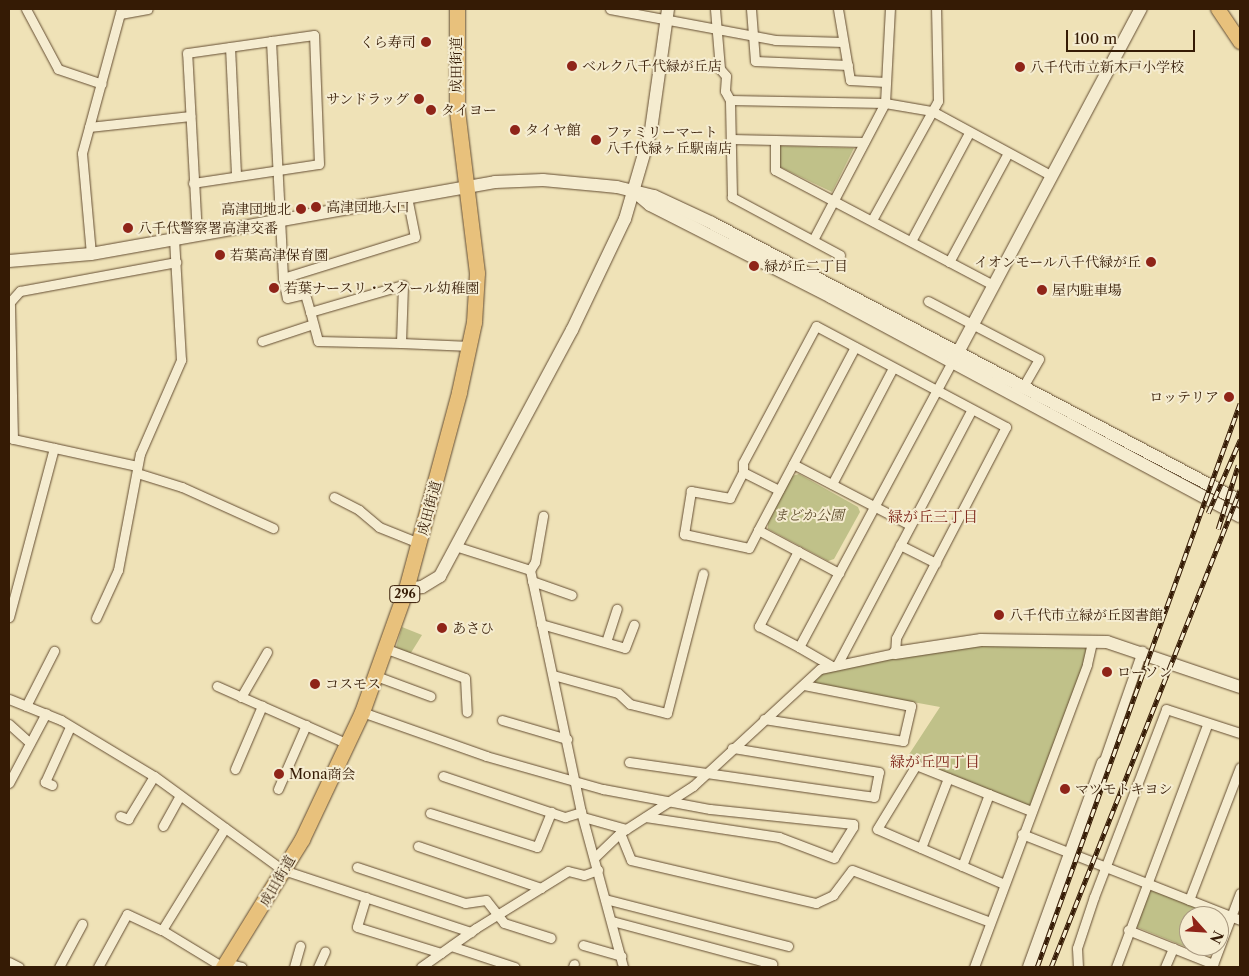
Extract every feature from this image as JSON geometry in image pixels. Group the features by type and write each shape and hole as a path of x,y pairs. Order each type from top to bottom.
{"highway":[{"name":"成田街道","path":"224,966 283,870 348,744 387,649 419,543 470,346 477,273 457,111 457,9"}],"main road":[{"path":"1218,9 1240,42"}],"street":[{"path":"26,9 58,69 102,84"},
{"path":"91,254 82,153 121,11 148,9"},
{"path":"610,9 667,15 718,30 753,36 843,42"},
{"path":"715,9 720,69 726,76 725,91 730,100 732,196 840,255"},
{"path":"751,9 755,61 848,65"},
{"path":"838,9 850,80 886,82"},
{"path":"813,240 885,103 890,9"},
{"path":"872,220 938,101 936,9"},
{"path":"799,647 1140,9"},
{"path":"406,589 422,587 440,576 572,330 635,192 657,101 667,15"},
{"path":"193,183 319,164 314,35 187,53 193,183 197,236"},
{"path":"271,41 283,278 287,298 305,294 313,324 321,343 401,343 470,346"},
{"path":"230,47 236,176"},
{"path":"730,100 885,103 932,111 1052,176"},
{"path":"89,127 190,116"},
{"path":"911,241 968,132"},
{"path":"731,139 864,142"},
{"path":"775,140 775,170 993,285"},
{"path":"949,262 1008,153"},
{"path":"9,262 91,254 467,187 543,180 596,184 635,192 654,196 712,223 1240,516"},
{"path":"283,278 415,237 407,197"},
{"path":"96,618 118,570 137,469 182,360 174,239"},
{"path":"176,262 20,291 10,302 13,439 137,469 273,528"},
{"path":"310,312 403,285 401,343"},
{"path":"928,301 1039,359 1023,387"},
{"path":"262,341 313,324"},
{"path":"855,347 749,548 684,534 691,491 730,498 743,472 744,463 816,326 1006,427 896,638 895,653"},
{"path":"955,357 1023,387 1240,501"},
{"path":"832,484 893,368"},
{"path":"834,665 972,410"},
{"path":"9,617 54,448"},
{"path":"793,464 910,525"},
{"path":"743,472 779,490"},
{"path":"334,497 359,510 379,527 419,543"},
{"path":"544,516 536,562 530,570 582,814 621,956 622,967"},
{"path":"758,530 839,573"},
{"path":"900,545 936,563"},
{"path":"455,546 530,570"},
{"path":"798,551 759,626 834,665"},
{"path":"552,675 618,693 630,704 667,713 703,574"},
{"path":"532,581 572,594"},
{"path":"606,642 616,609"},
{"path":"541,624 625,648 634,625"},
{"path":"594,858 623,831 669,802 706,775 732,748 820,669 834,665 895,653 981,640 1092,642 1142,651 1240,687"},
{"path":"974,967 1087,664 1092,642"},
{"path":"387,649 465,678 467,712"},
{"path":"26,706 54,651"},
{"path":"1029,967 1142,651"},
{"path":"242,697 267,652"},
{"path":"376,676 430,696"},
{"path":"764,719 903,741 911,706 804,684"},
{"path":"217,686 348,744"},
{"path":"10,701 46,713 154,776 283,870 471,932"},
{"path":"235,769 262,706"},
{"path":"1078,967 1077,948 1104,868 1166,709 1207,725 1240,733"},
{"path":"362,712 486,756 576,782 669,802 853,824 853,827 834,858 778,837 645,817"},
{"path":"9,783 12,768 30,743 46,713"},
{"path":"502,720 567,739"},
{"path":"9,724 30,743"},
{"path":"278,789 306,725"},
{"path":"1116,967 1128,930 1207,725"},
{"path":"52,785 45,782 70,727"},
{"path":"629,762 706,775 874,797 879,772 732,748"},
{"path":"1004,884 877,829 916,765 1031,812"},
{"path":"1188,900 1240,767"},
{"path":"120,816 128,819 154,776"},
{"path":"444,776 565,816 582,814 623,831"},
{"path":"921,848 948,778"},
{"path":"962,866 988,794"},
{"path":"163,826 180,795"},
{"path":"430,813 538,847 551,812"},
{"path":"162,930 225,828"},
{"path":"623,831 631,860 816,903 833,895 852,870 990,922"},
{"path":"1022,834 1104,868 1236,918"},
{"path":"418,846 541,888"},
{"path":"358,867 465,903 486,900 500,914 504,923 551,938"},
{"path":"422,967 471,932 568,871 584,875 598,870"},
{"path":"1128,930 1212,966 1236,918 1240,893"},
{"path":"366,897 358,927 441,953"},
{"path":"605,899 788,946"},
{"path":"98,967 127,914 162,930 224,966 242,967"},
{"path":"612,922 772,964"},
{"path":"59,967 82,924"},
{"path":"294,967 300,946"},
{"path":"451,946 515,967"},
{"path":"584,946 621,956"},
{"path":"1165,967 1172,948"},
{"path":"318,967 325,951"},
{"path":"9,962 19,967"}],"green space":[{"path":"780,146 854,148 832,192 780,167"},
{"name":"まどか公園","path":"799,474 858,507 860,512 834,559 828,561 768,529 768,522 792,476"},
{"path":"402,627 422,635 409,656 396,648"},
{"path":"981,640 1092,642 1031,811 906,759 940,707 815,684 815,679 824,671"},
{"path":"1150,890 1193,906 1179,906 1179,944 1134,926 1146,891"}],"railway":[{"path":"1037,967 1240,403"},
{"path":"1208,513 1240,440"},
{"path":"1218,529 1238,465"},
{"path":"1051,967 1240,490"}],"place":[{"name":"くら寿司","path":"426,42"},
{"name":"ベルク八千代緑が丘店","path":"572,66"},
{"name":"八千代市立新木戸小学校","path":"1020,67"},
{"name":"サンドラッグ","path":"419,99"},
{"name":"タイヨー","path":"431,110"},
{"name":"タイヤ館","path":"515,130"},
{"name":"ファミリーマート 八千代緑ヶ丘駅南店","path":"596,140"},
{"name":"高津団地入口","path":"316,207"},
{"name":"高津団地北","path":"301,209"},
{"name":"八千代警察署高津交番","path":"128,228"},
{"name":"若葉高津保育園","path":"220,255"},
{"name":"イオンモール八千代緑が丘","path":"1151,262"},
{"name":"緑が丘二丁目","path":"754,266"},
{"name":"若葉ナースリ・スクール幼稚園","path":"274,288"},
{"name":"屋内駐車場","path":"1042,290"},
{"name":"ロッテリア","path":"1229,397"},
{"name":"八千代市立緑が丘図書館","path":"999,615"},
{"name":"あさひ","path":"442,628"},
{"name":"ローソン","path":"1107,672"},
{"name":"コスモス","path":"315,684"},
{"name":"Mona商会","path":"279,774"},
{"name":"マツモトキヨシ","path":"1065,789"}],"district":[{"name":"緑が丘三丁目","path":"933,517"},
{"name":"緑が丘四丁目","path":"935,762"}]}
